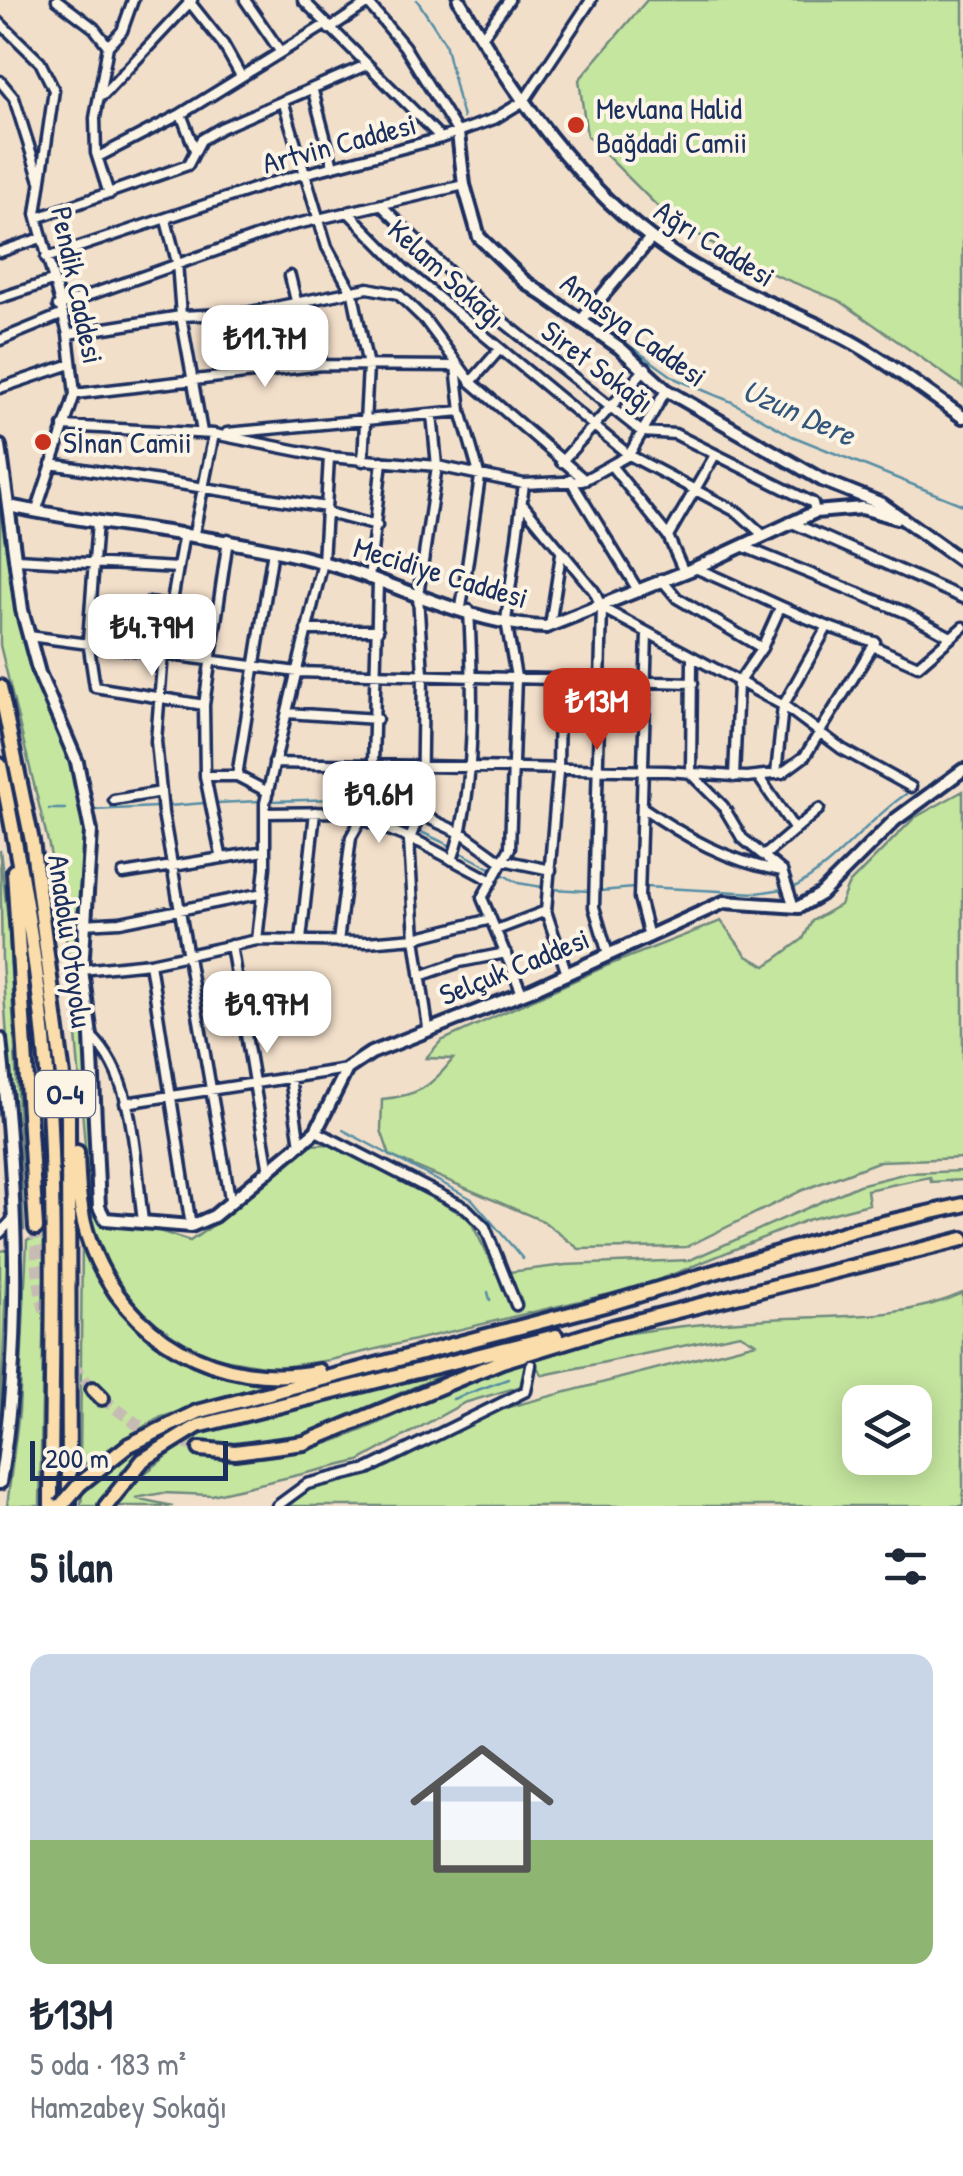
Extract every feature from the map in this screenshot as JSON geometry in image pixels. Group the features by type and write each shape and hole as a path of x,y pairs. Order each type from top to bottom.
{"highway":[{"name":"Anadolu Otoyolu","path":"0,686 32,841 68,1114 69,1506"},
{"name":"Anadolu Otoyolu","path":"0,765 12,824 46,1072 54,1259 51,1506"},
{"path":"12,824 36,1228"},
{"path":"68,1114 89,1240 110,1286 157,1337 225,1370 258,1375 304,1374 385,1360"},
{"path":"61,1506 80,1484 129,1445 197,1412 626,1299 856,1229 963,1205"},
{"path":"200,1449 254,1451 304,1444 502,1361 613,1327 963,1239"},
{"path":"106,1506 143,1460 198,1426 582,1330 613,1327"}],"street":[{"path":"57,0 94,28 108,46"},
{"path":"109,194 98,158 99,99 108,46 122,30 133,0"},
{"path":"99,99 190,0 241,76"},
{"path":"245,0 280,51"},
{"path":"303,0 364,66 398,92 440,138"},
{"name":"Ağrı Caddesi","path":"459,0 524,101 589,181 652,238 730,288 850,341 963,417"},
{"path":"482,37 508,0"},
{"path":"524,101 591,0"},
{"path":"98,158 370,1 404,46 458,133"},
{"name":"Pendik Caddesi","path":"0,23 40,62 54,90 55,109 40,181 37,218 68,334 75,394 36,512"},
{"path":"37,218 188,166 195,150 221,128 284,104 364,66"},
{"path":"0,81 14,98 40,181"},
{"path":"313,91 334,166"},
{"name":"Artvin Caddesi","path":"46,258 305,174 458,133 524,101"},
{"path":"284,104 328,247 353,294 364,362 363,462"},
{"path":"180,114 195,150"},
{"name":"Amasya Caddesi","path":"458,133 464,185 479,237 494,255 646,368 666,390 822,480 882,504 963,562"},
{"path":"0,340 59,310 177,262 321,218 464,185"},
{"name":"Siret Sokağı","path":"381,205 487,309 642,432 674,434 750,468 812,502 815,512"},
{"name":"Kelam Sokağı","path":"348,212 404,268 628,455 739,513 763,535"},
{"path":"166,220 177,262 181,316 202,432"},
{"path":"0,252 40,238"},
{"path":"581,320 652,238"},
{"path":"290,276 322,365"},
{"path":"0,298 52,280"},
{"path":"68,334 181,316 268,310 368,288 398,294 426,320 471,382 585,480"},
{"path":"268,310 281,369"},
{"path":"238,314 245,374"},
{"path":"471,382 499,350"},
{"path":"75,394 322,365 364,362 456,366"},
{"path":"0,388 71,364"},
{"path":"452,860 462,834 472,676 465,609 480,476 462,411 456,366"},
{"path":"561,462 646,368"},
{"path":"63,426 202,432 330,457 436,466 524,484 585,480 613,468 628,455 666,390"},
{"path":"216,434 462,411"},
{"path":"428,1028 415,938 410,839 420,814 423,674 418,596 436,466 432,414"},
{"path":"216,434 178,568 158,699 161,792 231,1204"},
{"path":"0,446 29,636 39,674 77,762 91,831 82,970 90,1036 99,1207 104,1219 191,1226 231,1204 316,1131 348,1069"},
{"path":"668,536 715,455"},
{"path":"257,940 268,792 323,562 330,457"},
{"path":"338,942 348,849 373,793 376,765 378,630 373,581 382,461"},
{"path":"51,464 204,484 327,510 377,526"},
{"path":"274,764 734,777 776,774 805,756 875,642 826,629 779,610 739,586 689,569 668,536 613,468"},
{"path":"570,479 639,592"},
{"path":"522,993 482,898 510,848 516,677 506,621 524,484"},
{"name":"Mecidiye Caddesi","path":"9,506 228,539 323,562 418,596 506,621 550,626 602,608 815,512 862,508 897,518"},
{"path":"524,506 594,591 602,608 594,908 608,954"},
{"path":"97,522 88,641 95,688 204,705"},
{"path":"790,522 963,598"},
{"path":"221,855 205,776 204,705 228,539"},
{"path":"742,546 907,613 951,638"},
{"path":"236,776 272,550"},
{"path":"550,626 561,554"},
{"path":"16,559 178,568"},
{"path":"662,579 677,598 762,648"},
{"path":"92,603 148,610 149,603 171,606"},
{"path":"602,608 782,706 822,730 842,749 911,787"},
{"path":"734,777 738,683 762,648 779,610"},
{"path":"872,646 918,666 963,627"},
{"path":"776,774 782,706 826,629"},
{"path":"306,630 378,630"},
{"path":"647,634 649,678 639,898 649,937"},
{"path":"29,636 297,672 598,681 649,678 693,683"},
{"path":"692,659 692,774 723,806 742,838 782,871 794,907 821,894 895,820 963,770"},
{"path":"559,680 558,772 546,911 567,974"},
{"path":"287,713 377,719"},
{"path":"205,776 236,776 268,792"},
{"path":"758,776 795,830"},
{"path":"114,800 161,792"},
{"path":"373,793 462,834 503,861 550,870"},
{"path":"642,807 684,836 752,866 782,871"},
{"path":"766,855 818,809"},
{"path":"300,940 315,812"},
{"path":"265,813 345,812 410,839 492,881"},
{"path":"123,874 221,855 265,852"},
{"path":"82,924 120,922 263,893"},
{"name":"Selçuk Caddesi","path":"348,1069 371,1053 567,974 724,902 794,907"},
{"path":"496,930 546,911"},
{"path":"82,970 150,963 257,940 338,942 415,938 491,919"},
{"path":"231,946 269,1172"},
{"path":"420,976 460,962 506,954"},
{"path":"150,963 191,1226"},
{"path":"90,1036 105,1050 125,1103 143,1220"},
{"path":"0,1039 14,1158 16,1331 0,1483"},
{"path":"125,1103 348,1069"},
{"path":"290,1078 300,1145"},
{"path":"316,1131 466,1208 485,1227 516,1304"},
{"path":"0,1233 15,1217"},
{"path":"276,1506 307,1484 368,1468 526,1390 531,1365"}],"green space":[{"path":"647,0 963,0 963,387 840,301 733,258 656,205 587,136 579,80"},
{"path":"0,484 20,619 68,753 86,831 75,935 88,1049 99,1218 106,1224 141,1225 190,1241 225,1217 308,1145 332,1144 469,1218 513,1305 520,1303 509,1272 565,1265 690,1260 859,1185 907,1173 963,1171 963,1180 931,1182 930,1177 867,1190 869,1204 807,1220 644,1286 330,1360 275,1368 217,1358 191,1348 152,1323 112,1274 91,1220 70,960 49,846 0,645"},
{"path":"963,791 963,1158 880,1161 803,1190 686,1247 579,1249 543,1221 390,1156 381,1130 382,1099 414,1092 438,1077 453,1059 426,1058 441,1041 606,966 721,921 747,956 766,966 803,939 812,921 840,905 848,885 914,818"},
{"path":"0,850 9,929 24,1230 19,1229 2,960"},
{"path":"82,1235 102,1281 148,1335 189,1361 265,1384 156,1419 80,1467"},
{"path":"45,1237 40,1506 7,1506 19,1412 27,1240"},
{"path":"7,1250 0,1448 0,1251"},
{"path":"963,1293 963,1506 278,1506 309,1488 351,1477 493,1411 756,1343 740,1334 543,1375 535,1365 527,1365 522,1386 464,1403 359,1461 212,1495 163,1493 135,1498 173,1506 118,1506 140,1477 193,1436 220,1426 459,1368 302,1435 242,1445 204,1441 200,1457 251,1459 299,1451 387,1419 518,1359 565,1345 667,1328 868,1315 916,1308"},
{"path":"178,1427 143,1451 97,1506 81,1506 82,1494 142,1446"}],"waterway":[{"name":"Uzun Dere","path":"417,0 445,43 463,118"},
{"name":"Uzun Dere","path":"626,343 676,379 732,402 792,436 963,505"},
{"path":"795,887 825,866 906,794"},
{"path":"271,801 338,799 363,809"},
{"path":"216,803 260,801"},
{"path":"168,806 205,803"},
{"path":"93,810 157,807"},
{"path":"49,809 65,809"},
{"path":"373,813 409,827"},
{"path":"419,831 451,846"},
{"path":"460,852 492,869"},
{"path":"502,874 518,883 542,887"},
{"path":"645,887 757,893 783,889"},
{"path":"600,891 634,888"},
{"path":"552,889 589,891"},
{"path":"343,1130 472,1199 523,1259"},
{"path":"488,1292 490,1300"},
{"path":"453,1399 508,1379"}],"tunnel":[{"path":"36,1228 46,1315 63,1351 93,1389"},
{"path":"516,1305 526,1344"},
{"path":"102,1398 138,1425 200,1449"}],"place":[{"name":"Mevlana Halid Bağdadi Camii","path":"576,125"},
{"name":"Sİnan Camii","path":"43,442"}]}
